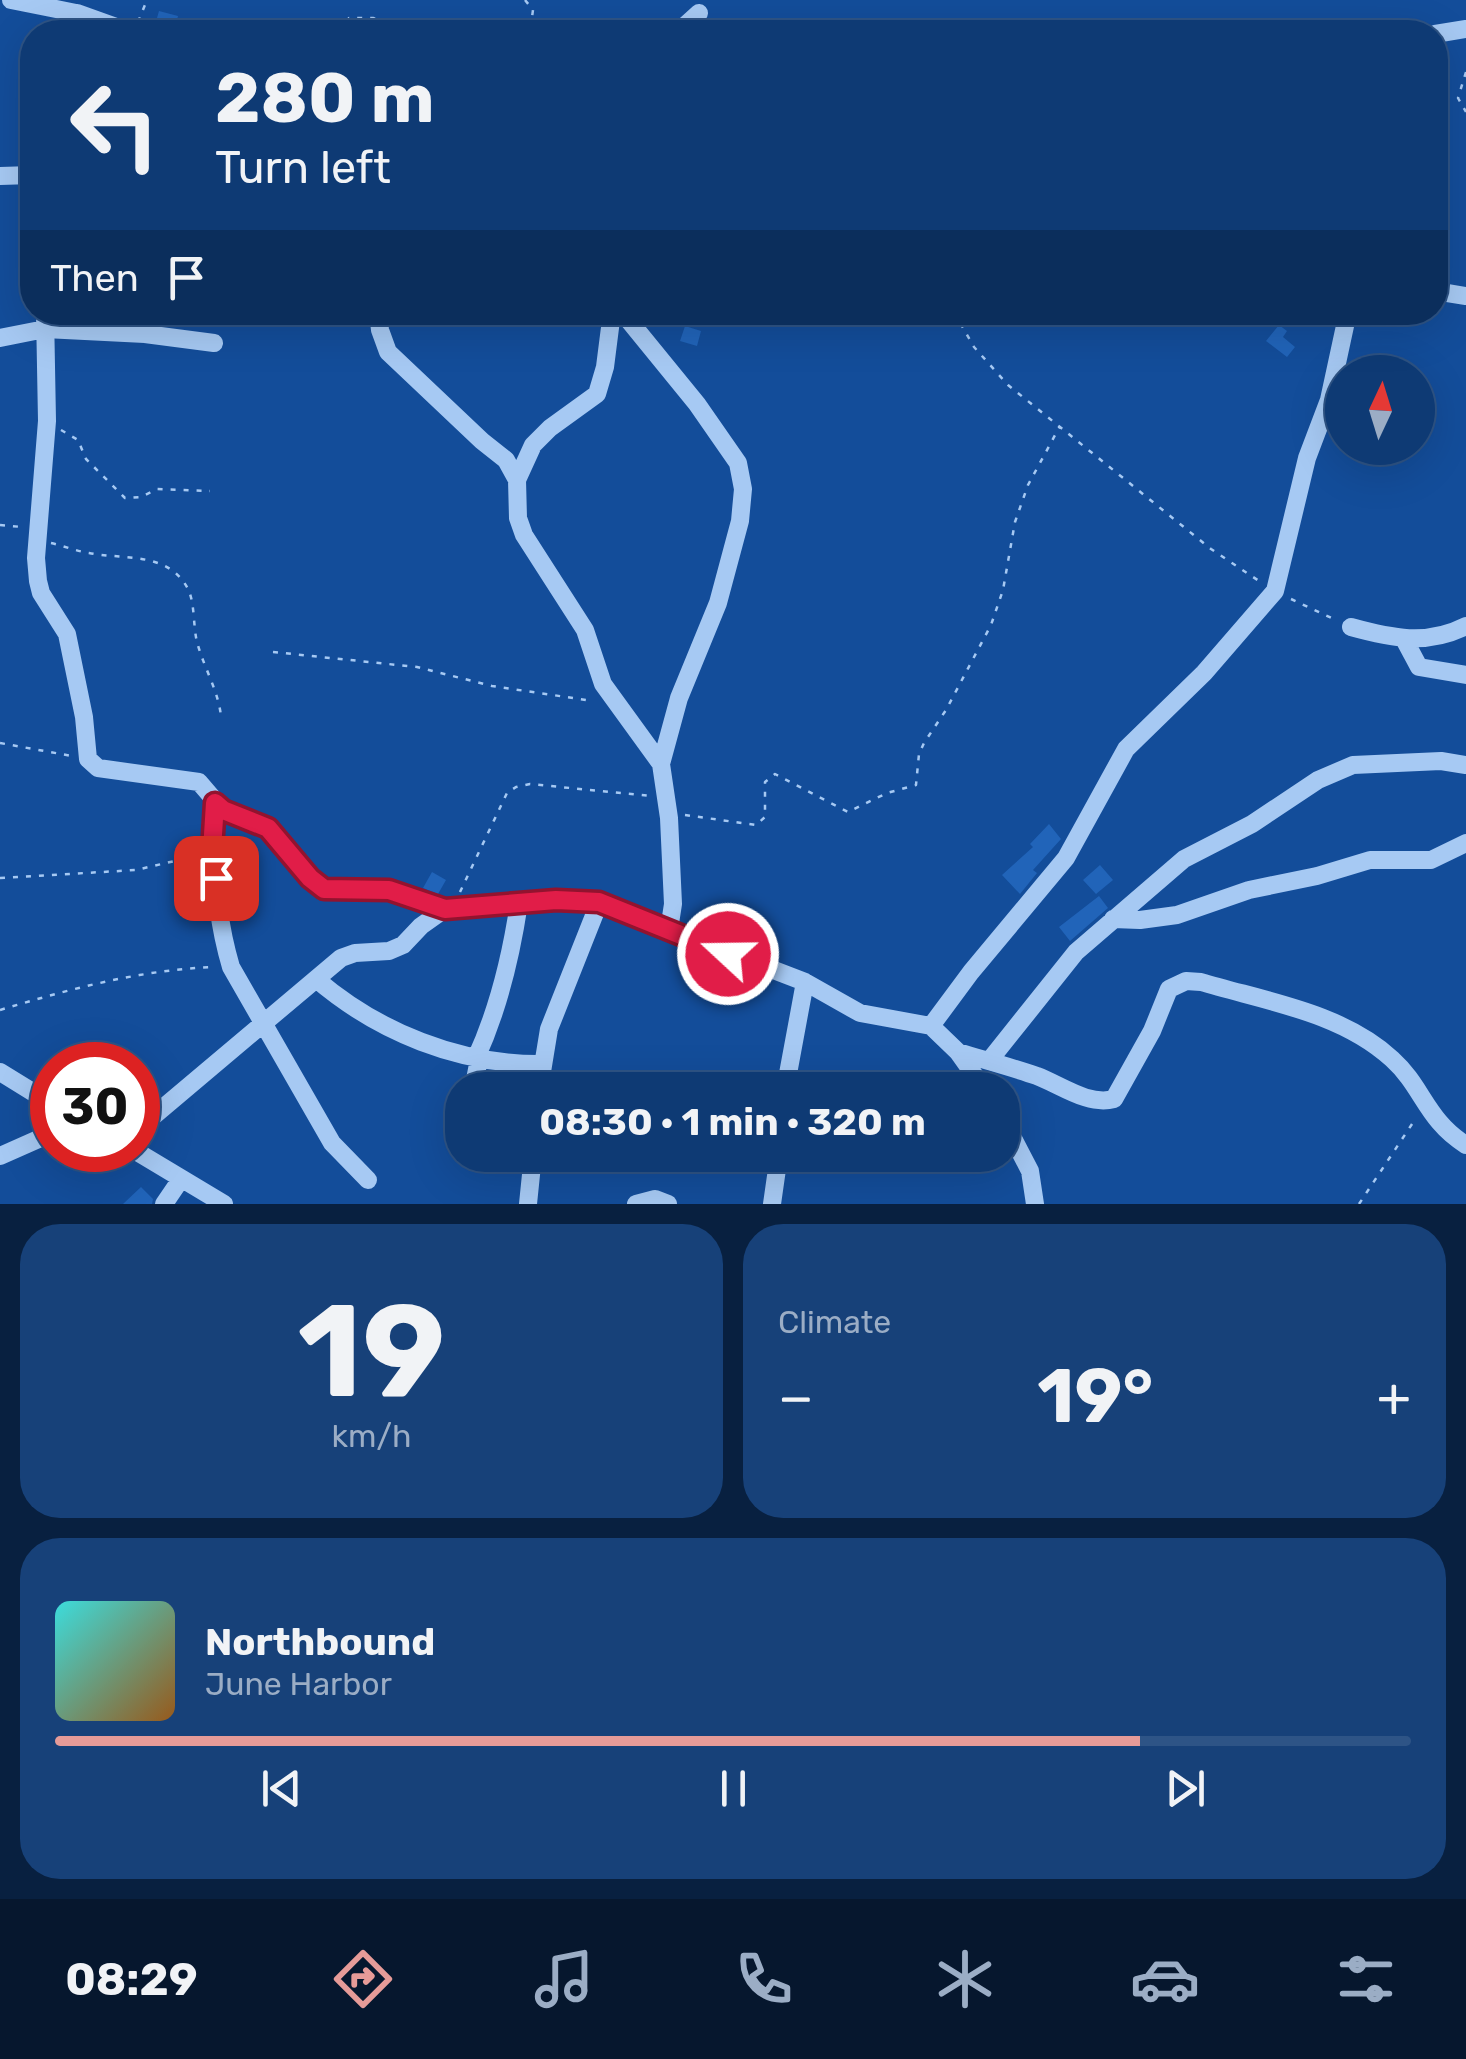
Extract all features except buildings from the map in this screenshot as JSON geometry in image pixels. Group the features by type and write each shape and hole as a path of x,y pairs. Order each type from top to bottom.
{"street":[{"path":"12,0 86,15"},
{"path":"691,20 698,13"},
{"path":"0,338 34,325"},
{"path":"45,325 47,421 37,538 38,581 68,634 88,759 98,768 161,779 194,780 223,810 268,828 324,889 389,890 452,909 556,900 599,902 806,982 860,1013 932,1026 972,1072"},
{"path":"76,325 214,342"},
{"path":"379,325 388,352 506,460 518,480"},
{"path":"610,325 597,394 550,428 533,446 518,480 518,518 524,535 585,630 602,684 661,764 668,797 673,904 669,930"},
{"path":"633,325 697,404 738,463 743,489 740,521 718,602 685,682 661,764"},
{"path":"932,1026 971,972 1066,858 1126,749 1191,688 1274,591 1308,458 1329,400 1345,325"},
{"path":"1351,627 1404,640 1432,638 1466,626"},
{"path":"1404,640 1420,667 1466,676"},
{"path":"989,1061 1076,952 1184,859 1353,765 1466,765"},
{"path":"215,803 212,850 222,934 232,967 332,1143 368,1180"},
{"path":"1113,918 1177,915 1248,890 1318,876 1370,860 1432,860 1466,843"},
{"path":"541,1072 549,1029 599,902"},
{"path":"475,1072 511,958 519,903"},
{"path":"160,1110 348,955 382,953 403,944 421,926 452,909"},
{"path":"316,979 388,1030 478,1058 542,1064"},
{"path":"958,1052 1103,1102 1114,1099 1152,1031 1169,989 1186,981 1201,982 1302,1010 1376,1046 1406,1074 1436,1122 1466,1145"},
{"path":"788,1072 806,982"},
{"path":"0,1072 30,1090"},
{"path":"0,1156 30,1143"},
{"path":"1020,1151 1035,1204"},
{"path":"160,1166 224,1204"},
{"path":"528,1204 531,1172"},
{"path":"772,1204 777,1172"},
{"path":"164,1204 181,1179"},
{"path":"636,1204 646,1199 668,1204"}],"path":[{"path":"347,20 360,16 374,20"},
{"path":"1466,72 1458,98 1466,112"},
{"path":"961,325 974,347 1008,386 1092,456 1274,591 1351,627"},
{"path":"47,421 75,437 86,459 124,498 157,489 210,490"},
{"path":"669,818 698,816 756,825 764,817 765,782 775,774 848,812 874,798 916,785 919,754 990,626 1002,590 1015,522 1028,485 1060,426"},
{"path":"0,525 19,526 37,538 91,554 160,563 177,575 190,592 196,636 218,696 221,716"},
{"path":"273,652 418,668 492,686 615,704"},
{"path":"0,743 88,759"},
{"path":"452,909 508,793 516,787 530,784 668,797"},
{"path":"0,878 136,870 212,850"},
{"path":"0,1010 154,971 232,967"},
{"path":"1359,1204 1424,1106"}],"route":[{"path":"216,878 212,850 215,803 268,828 324,889 389,890 445,909 556,900 599,902 728,954"}]}
